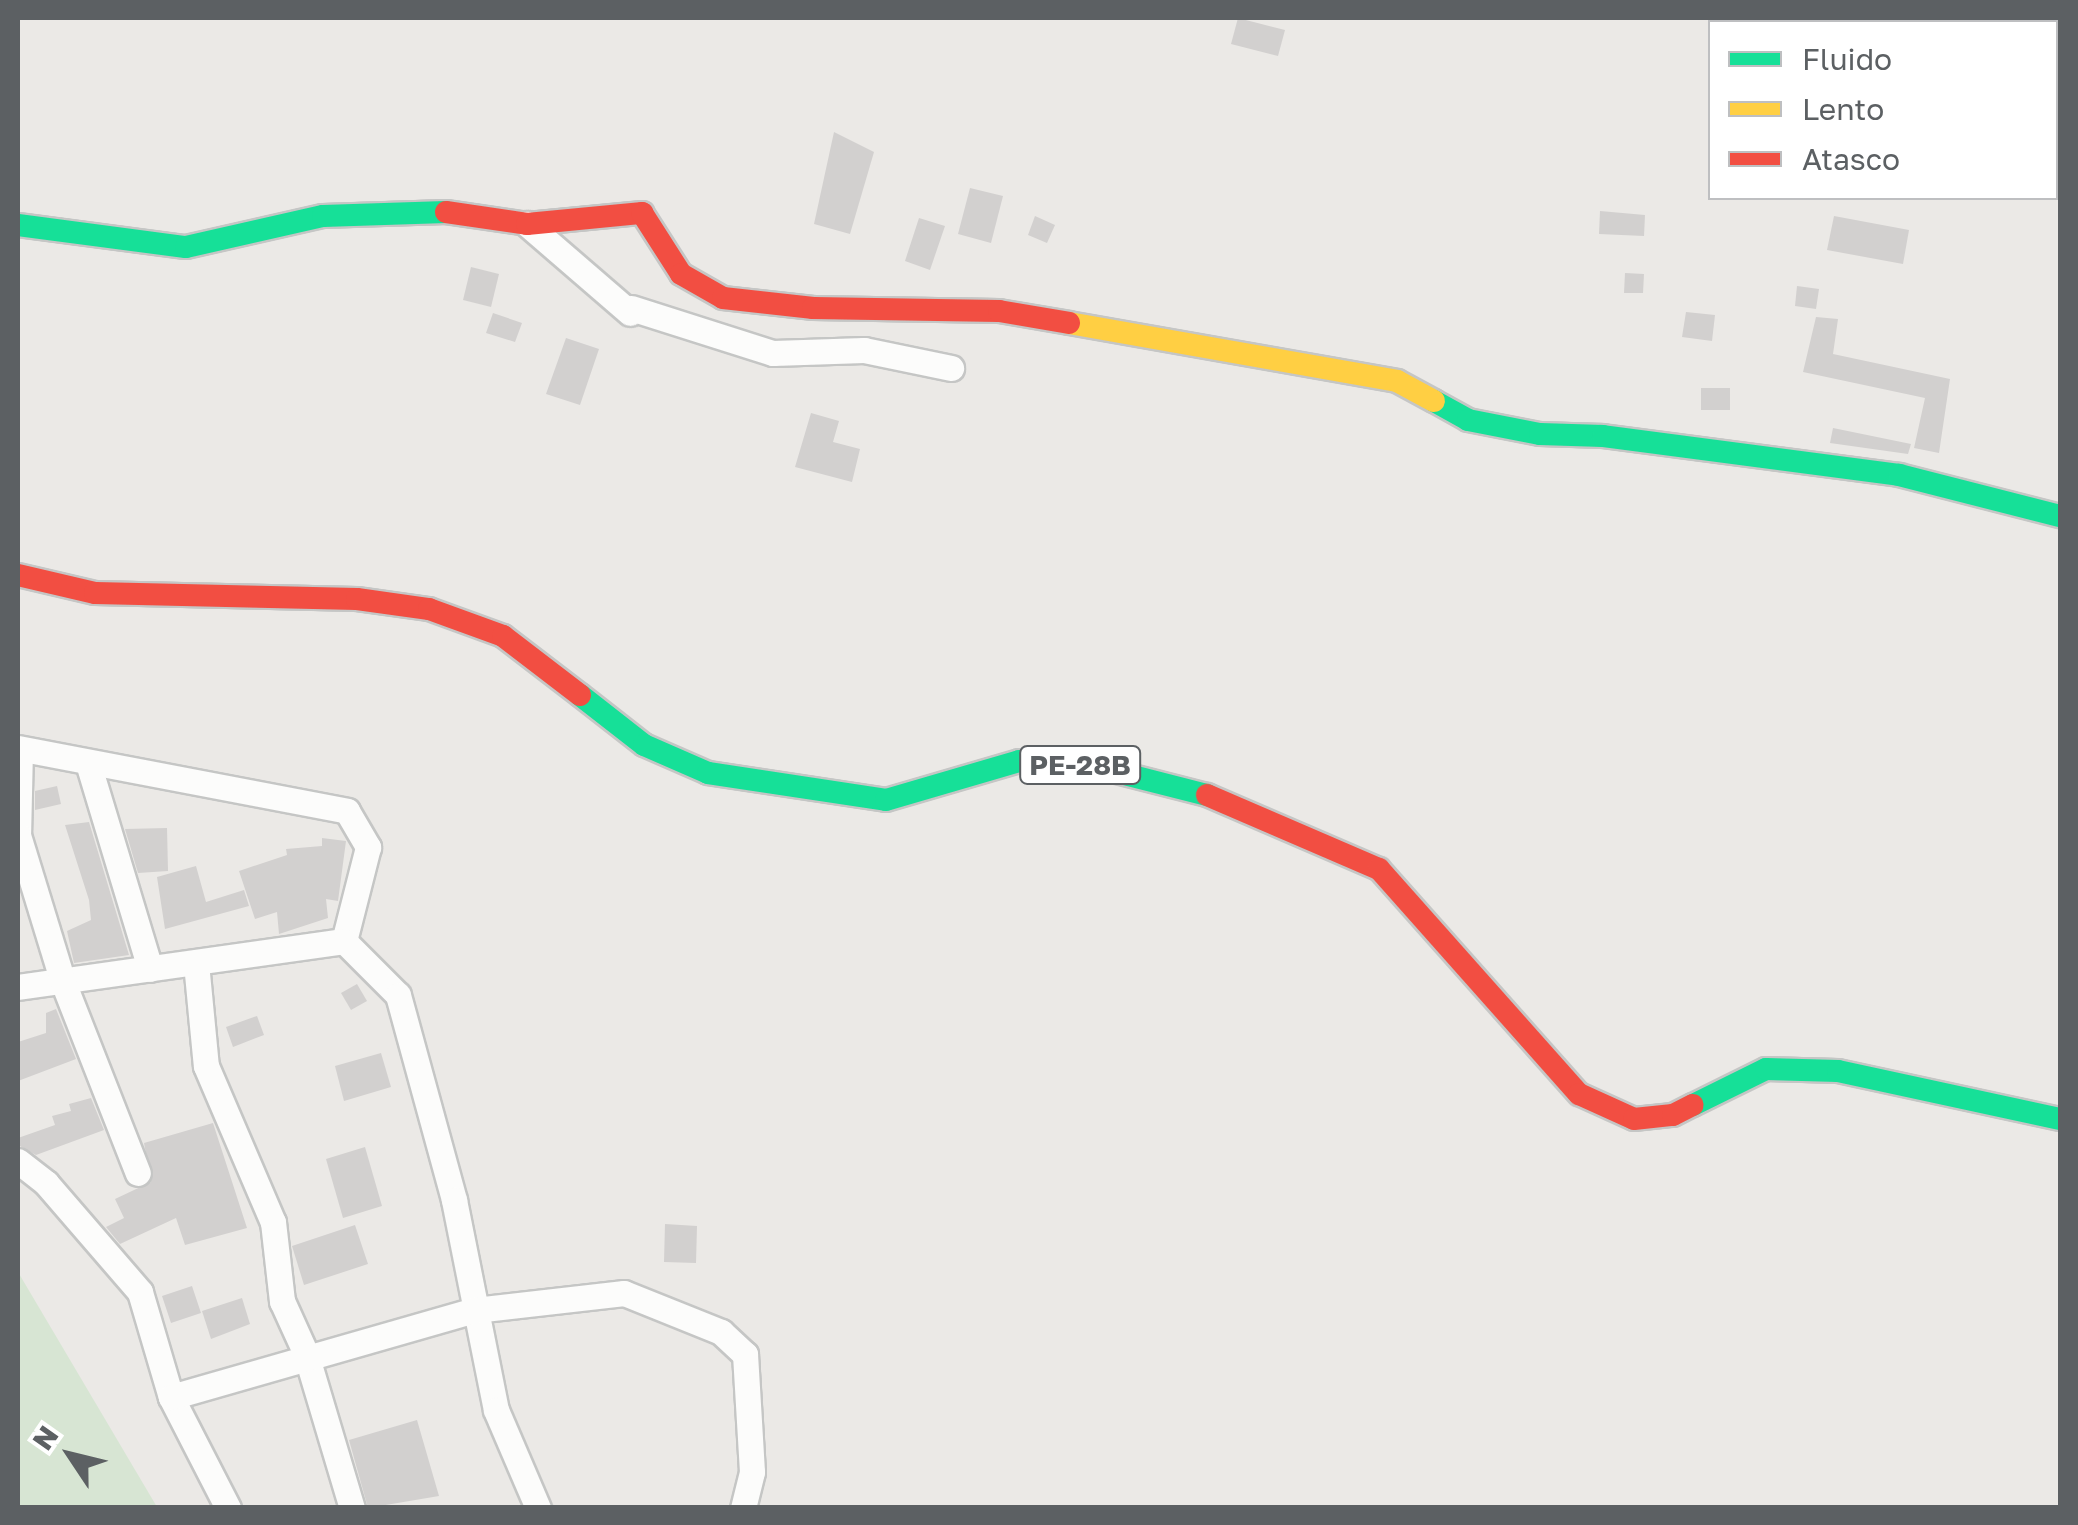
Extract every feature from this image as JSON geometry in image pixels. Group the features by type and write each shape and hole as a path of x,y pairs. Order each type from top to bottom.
{"main road":[{"path":"18,225 186,248 323,216 462,212 528,224 642,213 681,274 723,298 813,308 999,311 1397,382 1468,420 1540,434 1672,443 1899,475 2060,516"},
{"name":"PE-28B","path":"18,575 94,593 358,599 429,610 503,636 644,745 708,773 886,800 1019,761 1097,766 1205,794 1379,870 1579,1094 1634,1119 1673,1114 1766,1069 1838,1071 2060,1119"}],"street":[{"path":"528,224 631,311 773,352 864,350 950,368"},
{"path":"138,1173 63,982 18,834 18,748 347,811 368,847 344,941"},
{"path":"88,762 150,970"},
{"path":"18,987 344,941"},
{"path":"344,941 398,995 454,1200 496,1410 538,1508"},
{"path":"196,963 206,1066 272,1222 282,1301 306,1354 352,1508"},
{"path":"18,1161 46,1183 140,1292 171,1398 228,1508"},
{"path":"171,1398 306,1354 475,1310 624,1292 721,1332 745,1354 752,1472 743,1508"}],"green space":[{"path":"18,1272 157,1507 18,1507"}],"building":[{"path":"1238,18 1285,30 1278,56 1231,44"},
{"path":"834,132 874,152 850,234 814,224"},
{"path":"970,188 1003,196 991,243 958,234"},
{"path":"1600,211 1645,215 1644,236 1599,234"},
{"path":"1035,216 1055,225 1047,243 1028,235"},
{"path":"1834,216 1909,230 1903,264 1827,250"},
{"path":"919,218 945,226 930,270 905,261"},
{"path":"471,267 499,274 491,307 463,300"},
{"path":"1625,273 1644,274 1643,293 1624,293"},
{"path":"1797,286 1819,289 1816,309 1795,306"},
{"path":"1686,312 1715,315 1712,341 1682,337"},
{"path":"493,313 522,323 515,342 486,333"},
{"path":"1816,317 1838,319 1833,354 1950,379 1939,453 1914,448 1925,398 1803,372"},
{"path":"566,338 599,349 580,405 546,394"},
{"path":"1701,388 1730,388 1730,410 1701,410"},
{"path":"811,413 839,421 833,442 860,449 852,482 795,467"},
{"path":"1833,428 1911,444 1908,454 1830,443"},
{"path":"57,786 61,804 35,810 35,791"},
{"path":"89,822 129,955 74,963 67,931 91,920 89,900 65,825"},
{"path":"167,828 168,871 138,873 125,829"},
{"path":"322,838 346,841 338,901 326,899 328,918 279,934 277,912 255,919 239,871 287,855 286,849 322,846"},
{"path":"196,866 206,902 244,890 249,906 165,929 157,877"},
{"path":"357,984 367,1001 351,1010 341,993"},
{"path":"56,1009 76,1059 18,1081 18,1042 46,1033 46,1013"},
{"path":"257,1016 264,1035 233,1047 226,1027"},
{"path":"381,1053 391,1087 344,1101 335,1066"},
{"path":"91,1098 104,1130 36,1155 18,1145 18,1138 55,1125 52,1116 71,1111 69,1104"},
{"path":"213,1123 247,1228 185,1245 176,1218 120,1244 106,1227 124,1218 115,1199 151,1182 144,1143"},
{"path":"365,1147 382,1206 343,1218 326,1159"},
{"path":"665,1224 697,1226 696,1263 664,1262"},
{"path":"355,1225 368,1264 304,1285 292,1246"},
{"path":"192,1286 201,1313 171,1323 162,1296"},
{"path":"242,1298 250,1324 211,1339 202,1311"},
{"path":"417,1420 439,1496 368,1508 349,1440"}],"traffic: fast":[{"path":"18,225 186,247 323,216 446,212"},
{"path":"1434,401 1468,420 1540,434 1603,436 1899,475 2060,516"},
{"path":"580,695 644,745 708,773 886,800 1019,761 1097,767 1207,795"},
{"path":"1693,1105 1766,1069 1838,1071 2060,1119"}],"traffic: slow":[{"path":"1069,323 1397,381 1434,401"}],"traffic: jam":[{"path":"446,212 527,224 642,213 681,274 723,298 813,308 999,311 1069,323"},
{"path":"18,575 95,593 357,599 429,609 503,636 580,695"},
{"path":"1207,795 1379,869 1579,1094 1634,1119 1673,1115 1693,1105"}]}
